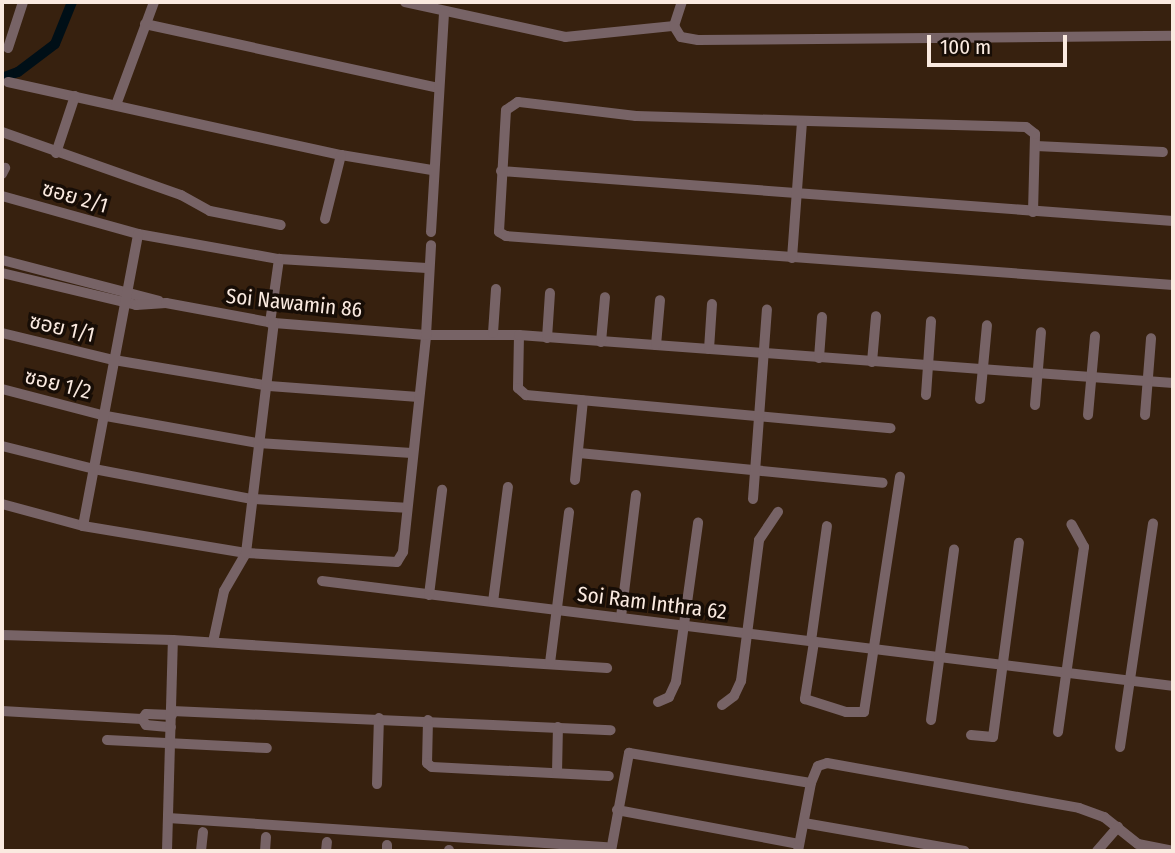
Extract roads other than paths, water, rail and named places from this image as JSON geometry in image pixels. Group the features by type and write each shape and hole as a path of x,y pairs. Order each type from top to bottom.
{"street":[{"path":"8,48 23,2"},
{"path":"116,106 154,2"},
{"path":"405,2 580,38 674,26"},
{"path":"681,2 674,26 677,35 690,40 1171,37"},
{"path":"431,232 432,170 444,10"},
{"path":"145,24 438,88"},
{"path":"8,82 341,155 432,170"},
{"path":"56,153 75,96"},
{"path":"1033,212 1036,146 1035,134 1026,127 636,116 512,102 506,110 499,232 506,236 1173,285"},
{"path":"792,258 802,122"},
{"path":"2,132 181,195 210,211 281,225"},
{"path":"1036,146 1163,152"},
{"path":"325,219 341,155"},
{"path":"501,172 1173,221"},
{"name":"ซอย 2/1","path":"2,196 138,234 279,259 427,268"},
{"path":"83,526 106,416 124,298 138,234"},
{"path":"2,504 83,526 246,553 397,562 402,557 426,335 430,245"},
{"path":"213,642 224,591 246,553 258,443 269,386 279,259"},
{"name":"Soi Nawamin 86","path":"2,260 124,298"},
{"name":"Soi Nawamin 86","path":"2,273 124,298 272,323 426,335 494,333 1173,383"},
{"path":"494,333 496,289"},
{"path":"547,338 550,293"},
{"path":"601,342 605,297"},
{"path":"656,345 660,300"},
{"path":"709,349 712,304"},
{"path":"753,499 767,310"},
{"path":"872,362 876,316"},
{"path":"819,358 822,317"},
{"path":"926,395 931,321"},
{"path":"980,399 987,325"},
{"path":"1035,405 1041,332"},
{"name":"ซอย 1/1","path":"2,333 114,360 269,386 419,397"},
{"path":"519,335 518,388 530,396 891,428"},
{"path":"1088,415 1095,335"},
{"path":"1145,415 1151,338"},
{"name":"ซอย 1/2","path":"2,389 106,416 258,443 412,453"},
{"path":"575,480 583,400"},
{"path":"2,446 94,469 252,499 406,508"},
{"path":"579,453 883,483"},
{"path":"827,526 805,699 859,714 868,706 900,477"},
{"path":"493,602 508,487"},
{"path":"429,595 442,490"},
{"path":"621,617 636,495"},
{"path":"322,581 558,610 569,512"},
{"path":"722,705 738,691 749,635 759,540 778,512"},
{"path":"658,702 669,696 676,682 698,523"},
{"path":"1120,747 1153,523"},
{"path":"1058,732 1084,547 1071,524"},
{"path":"971,735 993,737 1019,542"},
{"path":"931,720 954,550"},
{"name":"Soi Ram Inthra 62","path":"550,663 558,610 1173,686"},
{"path":"2,635 213,642 607,668"},
{"path":"167,851 173,640"},
{"path":"2,711 142,719"},
{"path":"142,719 146,714 172,711 611,730"},
{"path":"377,783 379,718"},
{"path":"142,719 146,725 172,727"},
{"path":"428,720 427,763 432,767 609,776"},
{"path":"557,773 558,727"},
{"path":"107,740 267,748"},
{"path":"168,818 609,849 624,760 631,752 811,783"},
{"path":"617,810 799,848 811,783 818,766 827,763 1079,808 1118,827 1138,844 1173,851"},
{"path":"804,823 965,851"},
{"path":"1097,851 1118,827"},
{"path":"201,851 203,832"},
{"path":"265,851 266,837"}],"waterway":[{"path":"2,78 18,72 55,44 72,2"}]}
